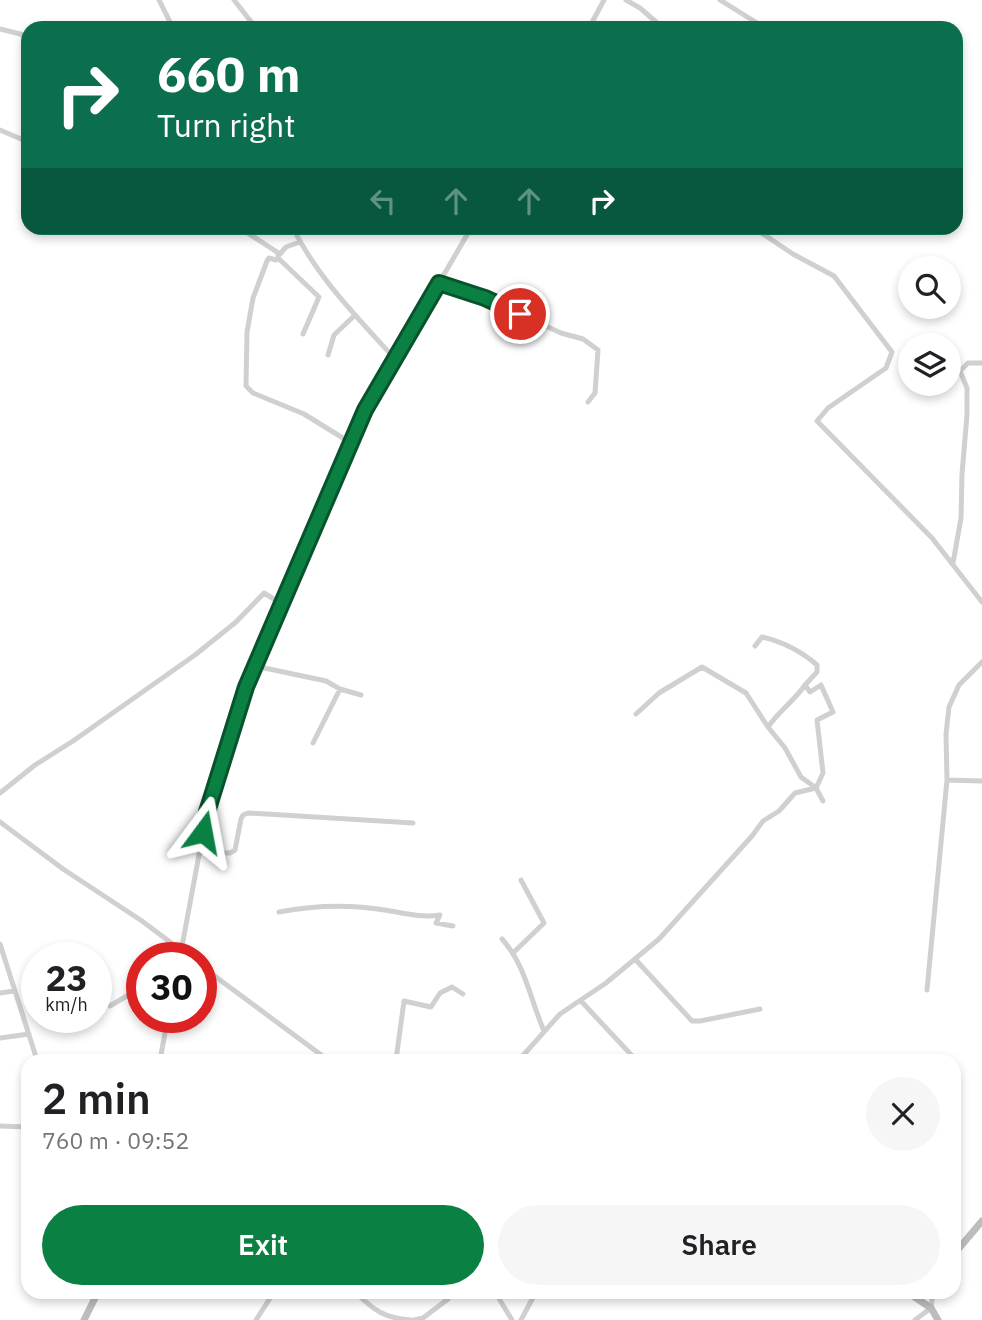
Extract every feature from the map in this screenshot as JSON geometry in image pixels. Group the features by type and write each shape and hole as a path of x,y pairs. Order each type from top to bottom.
{"street":[{"path":"159,0 170,21"},
{"path":"234,0 250,21"},
{"path":"593,21 604,0"},
{"path":"626,0 655,21"},
{"path":"720,0 754,21"},
{"path":"0,29 21,34"},
{"path":"0,130 21,139"},
{"path":"250,235 278,256 319,297 303,334"},
{"path":"296,235 355,315 395,359"},
{"path":"182,942 207,812 246,687 365,410 467,235"},
{"path":"764,235 834,276 892,352 886,368 828,408 817,421 907,511 953,563 982,602"},
{"path":"300,242 286,247 276,260 269,258 253,298 247,332 246,386 253,393 304,414 351,443"},
{"path":"439,283 485,298 561,333 583,339 598,350 595,393 588,401"},
{"path":"328,355 334,335 355,315"},
{"path":"953,563 961,518 967,415 967,388 960,371 968,363 982,363"},
{"path":"0,793 35,765 195,655 236,622 264,593 282,604"},
{"path":"755,646 762,637 774,640 802,653 817,664 817,672 796,698 777,713 768,727"},
{"path":"927,990 947,780 946,734 949,707 959,685 982,662"},
{"path":"255,666 326,681 340,689 361,695"},
{"path":"636,713 659,693 702,667 746,693 785,748 801,776 816,788 823,801"},
{"path":"804,685 810,692 821,685 833,712 817,720 823,773 816,788"},
{"path":"313,743 340,689"},
{"path":"947,780 982,781"},
{"path":"524,1054 560,1014 581,1001 659,939 752,836 762,821 779,811 795,793 816,788"},
{"path":"199,852 230,853 235,850 241,819 248,813 413,823"},
{"path":"0,822 97,894 142,921 166,942"},
{"path":"514,952 544,923 521,880"},
{"path":"279,912 334,905 384,909 424,918 440,915 436,923 453,926"},
{"path":"502,939 514,952 544,1031"},
{"path":"0,944 35,1054"},
{"path":"635,959 692,1021 760,1009"},
{"path":"217,978 320,1054"},
{"path":"397,1054 404,1001 431,1007 440,993 452,987 463,994"},
{"path":"0,993 14,991"},
{"path":"581,1001 630,1054"},
{"path":"161,1054 165,1033"},
{"path":"0,1038 29,1034"},
{"path":"0,1126 21,1128"},
{"path":"961,1246 982,1221"},
{"path":"84,1320 94,1299"},
{"path":"256,1320 270,1299"},
{"path":"362,1299 390,1319 413,1320 423,1319 448,1299"},
{"path":"499,1299 512,1320"},
{"path":"521,1320 532,1299"},
{"path":"918,1299 931,1308 937,1320"},
{"path":"915,1320 931,1308 932,1299"}],"route":[{"path":"203,832 246,687 365,410 439,283 485,298 520,314"}]}
